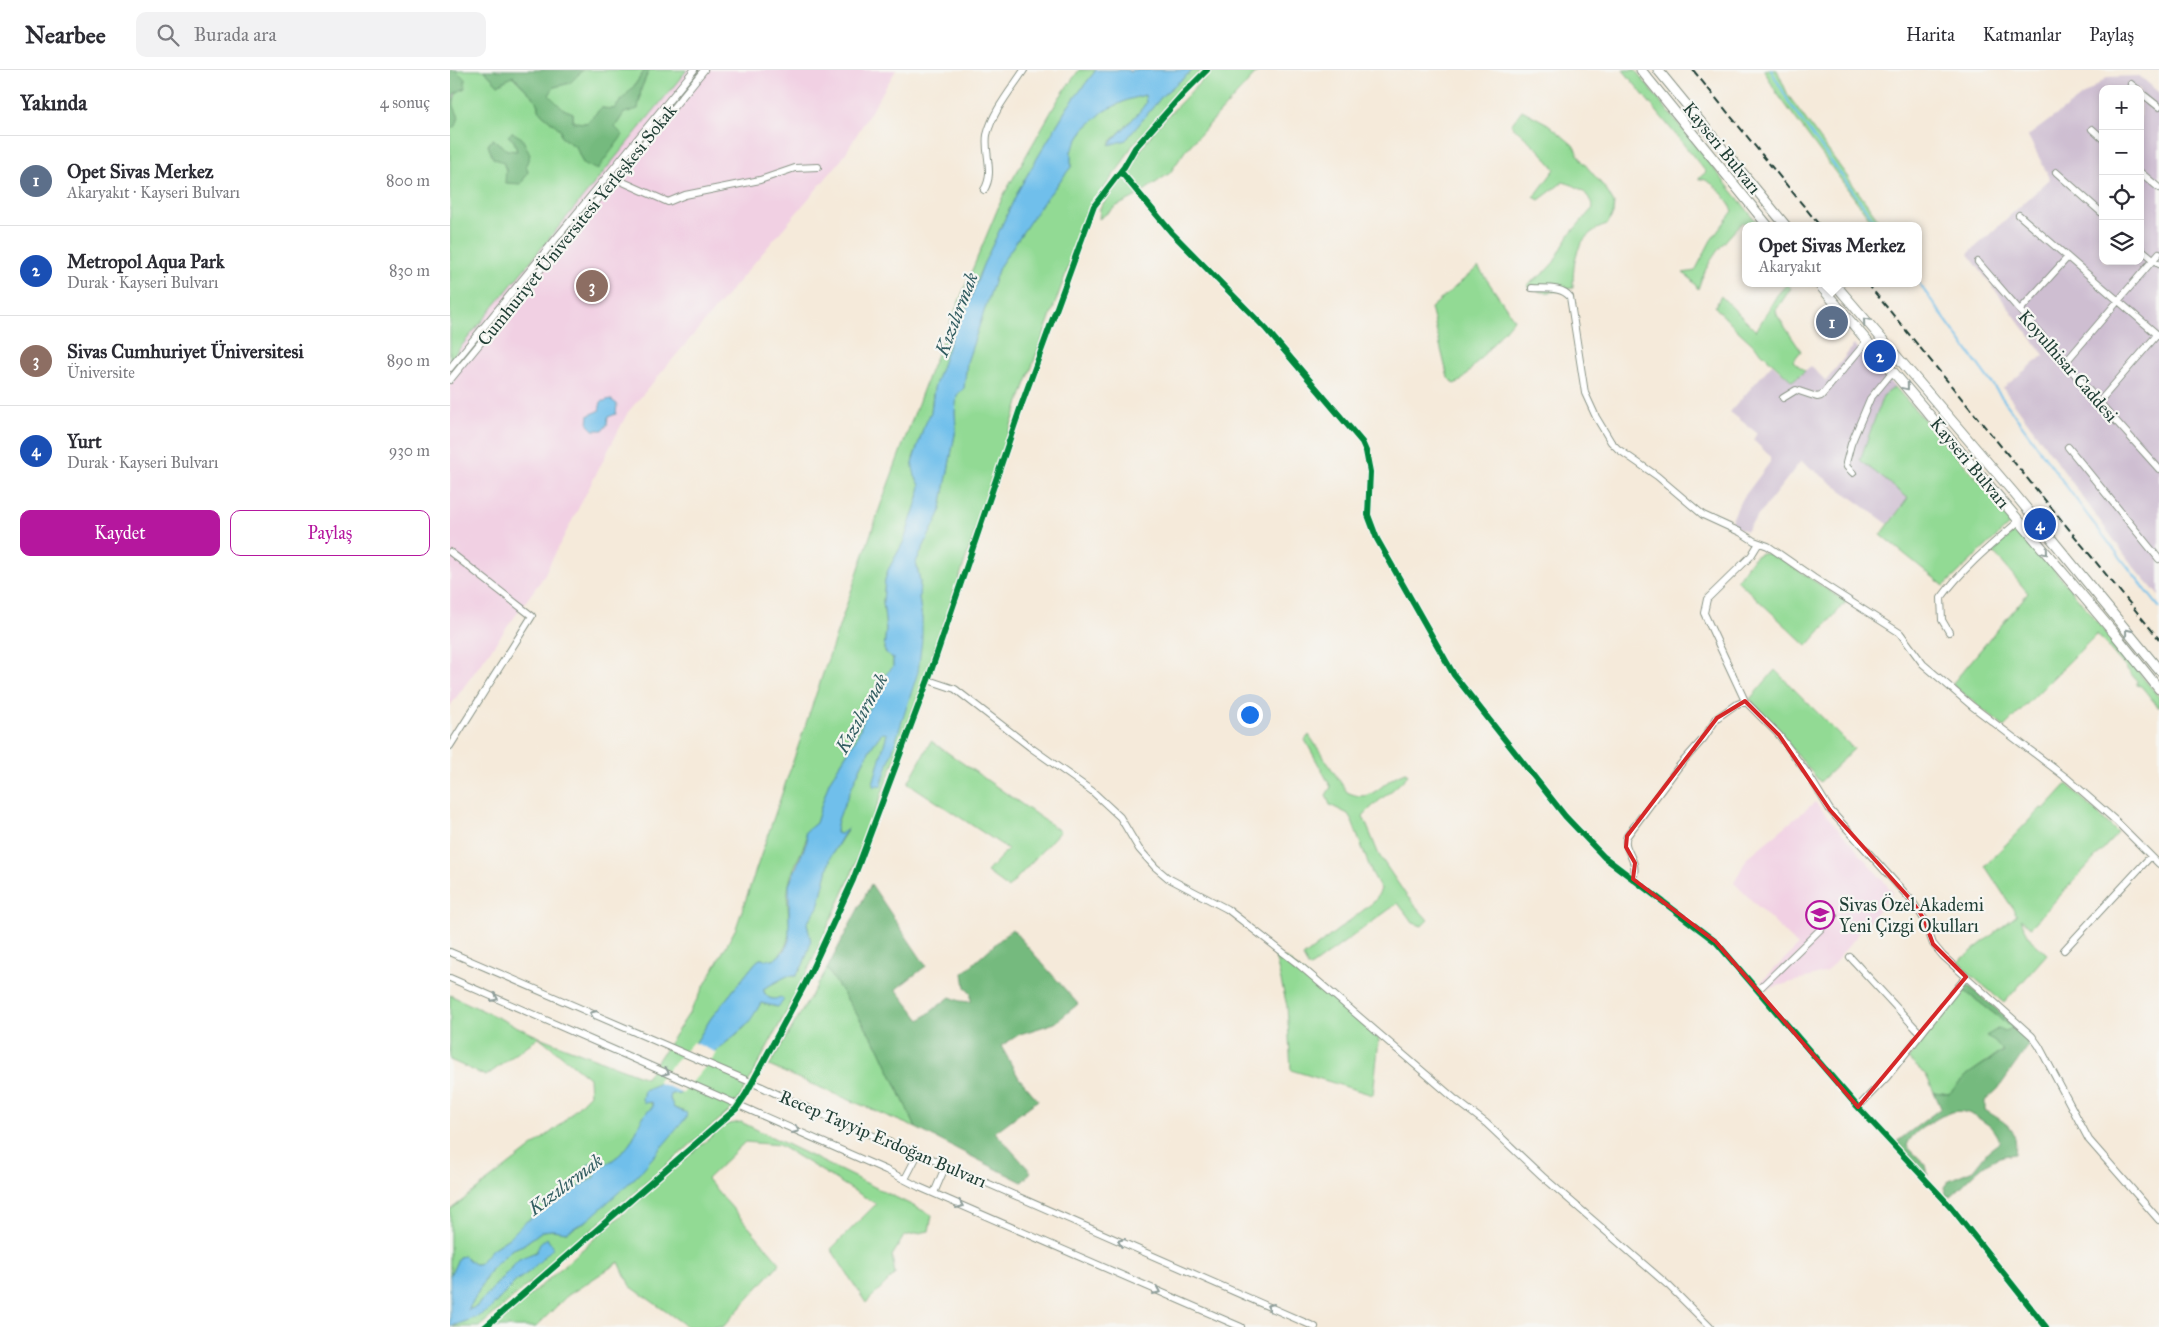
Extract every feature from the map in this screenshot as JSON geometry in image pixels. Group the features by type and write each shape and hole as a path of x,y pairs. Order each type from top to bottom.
{"highway":[{"name":"Kayseri Bulvarı","path":"1641,70 1765,222"},
{"name":"Kayseri Bulvarı","path":"1658,70 1783,222"},
{"name":"Kayseri Bulvarı","path":"1821,287 2159,689"},
{"name":"Kayseri Bulvarı","path":"1837,287 2013,492 2159,670"}],"street":[{"name":"Cumhuriyet Üniversitesi Yerleşkesi Sokak","path":"450,368 694,70"},
{"name":"Cumhuriyet Üniversitesi Yerleşkesi Sokak","path":"450,380 704,70"},
{"path":"984,190 988,180 987,138 990,127 999,108 1024,70"},
{"path":"485,1327 736,1109 805,984 853,880 928,680 1021,406 1094,206 1121,172 1135,148 1207,70"},
{"path":"2144,95 2159,106"},
{"path":"2092,129 2099,135"},
{"path":"614,178 668,202 685,196 760,180 795,168 818,166"},
{"path":"1121,172 1172,233 1266,329 1354,432 1364,447 1368,460 1370,472 1368,515 1377,539 1454,674 1577,830 1594,848 1716,942 1858,1108 1950,1207 2046,1327"},
{"path":"2056,172 2099,210"},
{"path":"2144,175 2159,188"},
{"path":"2018,216 2158,335 2099,402"},
{"path":"2144,251 2156,261"},
{"path":"2065,363 2117,302 2156,261 2159,252"},
{"path":"2020,310 2067,258"},
{"name":"Koyulhisar Caddesi","path":"1978,262 2159,469"},
{"path":"1532,288 1562,290 1570,297 1585,393 1611,442 1626,456 1657,476 1703,514 1774,549 1814,578 1900,633 1923,664 1972,706 2068,779 2116,821 2159,864"},
{"path":"1784,398 1796,390 1817,397 1821,396 1867,341"},
{"path":"1852,473 1847,468 1846,463 1851,444 1870,399 1893,372"},
{"path":"2068,447 2159,559"},
{"path":"1948,632 1942,620 1941,598 1955,578 1980,554 2019,522"},
{"path":"1759,543 1751,556 1707,599 1704,612 1745,701 1778,735 1808,774 1830,810 1912,901 1924,919 1934,944 1943,956 2032,1036 2088,1140 2159,1220"},
{"path":"450,552 532,616 450,746"},
{"path":"928,680 955,689 1030,747 1092,791 1120,817 1140,849 1155,867 1168,878 1227,909 1298,964 1456,1100 1486,1123 1542,1176 1669,1286 1710,1327"},
{"path":"1633,879 1635,863 1626,847 1625,840 1627,836 1680,765 1704,738 1717,718 1730,708 1745,701"},
{"path":"2064,950 2152,856"},
{"path":"1758,990 1834,916"},
{"name":"Recep Tayyip Erdoğan Bulvarı","path":"450,952 762,1087 833,1120 946,1165 1315,1327"},
{"path":"1850,957 1921,1034"},
{"path":"1858,1108 1887,1076 1966,976"},
{"name":"Recep Tayyip Erdoğan Bulvarı","path":"450,978 1241,1327"},
{"path":"905,1180 918,1154"},
{"path":"934,1193 946,1165"}],"highlighted area":[{"path":"1745,701 1779,735 1830,810 1912,901 1924,919 1933,944 1966,977 1858,1107 1716,942 1633,879 1635,863 1626,847 1627,836 1717,718"}],"shaded area":[{"path":"450,70 896,70 842,159 628,412 542,579 450,706"},
{"path":"2140,76 2159,93 2159,596 2133,566 2003,388 2044,355 1968,254 2050,179 2028,136 2108,77"},
{"path":"1854,345 1895,387 1883,396 1861,460 1908,498 1888,524 1801,461 1746,531 1730,524 1740,502 1770,462 1770,456 1753,440 1757,433 1730,412 1772,364 1792,381 1811,366 1826,381"},
{"name":"Sivas Özel Akademi Yeni Çizgi Okulları","path":"1815,802 1893,892 1827,972 1764,990 1759,984 1798,946 1734,883 1747,858"}],"green space":[{"path":"450,70 456,70 465,79 465,88 454,94 453,104 459,117 456,126 450,128"},
{"path":"456,70 484,70 498,85 512,76 535,99 541,113 561,130 561,137 576,147 583,163 622,135 615,127 624,113 640,101 641,89 649,70 687,70 450,360 450,128 456,126 454,101 465,79","holes":["493,139 507,150 517,151 514,141 528,172 506,170 503,162 493,158 488,145"]},
{"path":"484,70 583,70 570,83 554,87 549,95 563,109 573,113 573,122 587,123 601,108 614,109 645,70 649,70 641,89 638,109 624,113 615,127 623,135 597,170 583,163 576,147 561,137 561,130 541,113 535,99 513,76 498,85"},
{"path":"583,70 645,70 614,109 601,108 587,123 573,122 573,113 563,109 549,95 554,87 570,83"},
{"path":"1079,70 1096,70 1067,108 1019,189 979,274 968,306 952,336 933,392 931,412 913,458 915,476 920,485 918,498 904,541 888,570 885,580 883,601 886,629 884,649 893,658 893,667 886,674 881,692 867,711 857,737 829,782 816,823 809,829 793,870 788,895 789,934 787,943 774,960 760,959 756,962 711,1018 695,1044 658,1085 644,1090 653,1107 642,1118 632,1140 622,1152 601,1167 593,1162 585,1176 593,1172 596,1176 524,1223 509,1238 492,1249 479,1264 474,1264 464,1256 459,1257 450,1276 450,1210 559,1126 590,1094 589,1078 539,1037 646,1078 690,1012 736,928 881,504 930,371 1003,196 1059,98"},
{"path":"1193,70 1202,70 1132,146 1121,165 1091,205 1018,405 925,679 850,878 802,983 743,1092 734,1107 479,1327 453,1327 489,1310 515,1282 530,1271 552,1249 547,1238 536,1252 519,1259 476,1307 468,1310 491,1269 511,1250 523,1245 542,1231 567,1232 582,1224 638,1175 683,1111 674,1108 670,1099 671,1094 682,1090 715,1052 744,1028 761,1003 777,1007 776,1000 767,997 763,989 787,976 796,976 801,969 811,942 807,923 818,907 831,856 847,828 841,834 836,833 837,824 862,764 882,733 887,734 873,784 874,788 922,619 919,598 920,581 916,562 940,513 956,429 957,395 964,388 967,362 999,267 1041,205 1071,167 1071,151 1084,129 1104,111 1127,100 1145,95 1146,103 1109,144 1126,140 1163,95"},
{"path":"1212,70 1259,70 1185,151 1170,173 1099,219 1100,208 1156,128"},
{"path":"1623,70 1635,70 1757,222 1742,222 1710,261 1698,289 1690,278 1683,273 1695,271 1711,240 1733,211 1723,195 1713,185 1703,179 1698,179 1706,172"},
{"path":"1764,70 1777,70 1788,95 1880,222 1872,222 1776,92"},
{"path":"1522,110 1548,124 1573,145 1582,161 1605,188 1614,203 1613,214 1607,225 1589,235 1578,249 1574,268 1573,288 1543,292 1532,289 1527,285 1544,273 1554,262 1569,235 1593,208 1589,198 1582,190 1563,182 1539,200 1534,197 1555,169 1540,151 1511,125"},
{"path":"512,132 522,138 530,155 526,165 528,172 521,184 505,183 506,170 503,162 493,158 488,145 493,139 507,150 517,151 514,141 508,136"},
{"path":"1478,267 1514,319 1461,381 1454,384 1448,378 1431,308"},
{"path":"1784,287 1791,288 1776,310 1777,315 1801,351 1793,361 1805,371 1792,381 1715,307 1721,296 1756,331 1777,295"},
{"path":"1895,387 2014,520 1944,586 1881,535 1908,498 1860,460 1883,396"},
{"path":"2020,528 2159,697 2159,708 2141,686 2137,685 2137,681 2097,634 2004,727 1952,684 2028,593 1992,550"},
{"path":"1762,553 1775,555 1846,602 1807,646 1737,580 1754,557"},
{"path":"1775,670 1854,749 1820,782 1750,699"},
{"path":"1309,735 1347,792 1365,796 1378,790 1398,775 1406,772 1408,775 1363,816 1379,855 1406,895 1428,920 1422,926 1413,923 1398,903 1309,968 1303,957 1375,901 1381,889 1372,873 1348,814 1330,805 1326,795 1331,787 1305,740"},
{"path":"931,741 1060,831 1008,888 987,872 1008,849 908,783"},
{"path":"2067,784 2118,833 2031,927 2020,919 2031,940 2047,954 2004,1003 1957,963 2017,915 1985,866"},
{"path":"871,884 926,966 896,989 920,1020 950,997 960,1001 971,1002 971,994 965,987 963,973 1012,929 1078,1004 1055,1023 1020,1034 1001,1046 1019,1078 1038,1100 995,1132 1031,1172 1022,1182 916,1128 879,1048 827,969"},
{"path":"1275,956 1287,959 1379,1039 1373,1095 1291,1070 1287,1006"},
{"path":"827,969 879,1048 916,1128 769,1066"},
{"path":"1966,983 2027,1035 2029,1045 1998,1089 1985,1101 1985,1110 2004,1123 2013,1132 2016,1145 2015,1154 2000,1157 1989,1162 1951,1196 1946,1196 1944,1187 1949,1180 1973,1170 1988,1151 2000,1142 1992,1128 1975,1116 1961,1111 1948,1113 1922,1128 1912,1137 1907,1146 1926,1165 1928,1174 1922,1172 1895,1143 1941,1108 1934,1092 1949,1094 1967,1075 2003,1051 1995,1041 1986,1036 1999,1028 2005,1031 2013,1028 1962,989"},
{"path":"1962,989 2014,1029 1987,1035 2003,1050 1967,1075 1949,1094 1934,1092 1926,1075 1908,1059"},
{"path":"450,995 539,1037 486,1076 450,1060"},
{"path":"741,1122 932,1215 929,1231 904,1236 892,1256 895,1274 866,1303 831,1249 876,1204 779,1145 745,1142 707,1179 780,1263 723,1327 688,1327 630,1286 619,1262 567,1296 536,1327 494,1327 724,1125"}],"water":[{"name":"Kızılırmak","path":"1096,70 1128,70 1130,72 1133,70 1193,70 1163,95 1126,140 1109,145 1146,103 1145,95 1127,100 1104,111 1084,129 1071,151 1071,167 1041,205 999,267 967,362 964,388 957,395 956,429 940,513 916,562 920,581 919,598 922,619 922,639 918,672 881,786 877,785 874,788 873,784 887,734 882,733 862,764 840,816 836,833 841,834 848,827 831,856 818,907 807,923 811,942 803,965 796,976 787,976 763,989 769,998 780,997 784,1000 778,1007 761,1003 748,1024 715,1052 680,1093 671,1094 670,1099 674,1108 687,1113 686,1118 638,1175 589,1219 567,1232 542,1231 523,1245 511,1250 491,1269 468,1310 476,1307 519,1259 536,1252 540,1244 547,1238 553,1245 552,1249 530,1271 515,1282 489,1310 477,1317 450,1327 450,1276 459,1257 464,1256 474,1264 479,1264 492,1249 509,1238 524,1223 596,1176 593,1172 581,1175 589,1164 593,1162 601,1167 623,1152 632,1140 642,1118 653,1107 652,1102 644,1103 642,1099 644,1090 658,1084 695,1044 711,1018 756,962 760,959 774,960 785,950 789,940 789,885 807,841 805,832 816,823 829,782 857,737 867,711 881,692 886,674 893,667 893,658 884,649 886,629 883,601 885,580 888,570 904,541 918,498 920,485 915,476 912,463 923,429 931,412 934,388 952,336 968,306 983,265 1019,189 1067,108"},
{"path":"610,399 617,404 616,414 608,417 607,425 603,430 593,430 588,425 589,415 599,411 601,402"}],"pier":[{"path":"693,1042 717,1053 683,1093 657,1082"}],"waterway":[{"path":"1771,70 1790,104 1875,222"},
{"path":"1922,287 2088,516 2159,607"}],"railway":[{"path":"1693,70 1817,222"},
{"path":"1870,287 2159,639"}],"cycle path":[{"path":"485,1327 736,1109 746,1094 805,984 853,880 928,680 1021,406 1094,206 1124,167 1135,148 1207,70"},
{"path":"1121,172 1172,233 1266,329 1362,442 1366,451 1370,472 1368,515 1377,539 1454,675 1565,816 1604,857 1716,942 1857,1106 1951,1207 2046,1327"}],"place":[{"name":"Sivas Cumhuriyet Üniversitesi","path":"592,286"},
{"name":"Opet Sivas Merkez","path":"1832,322"},
{"name":"Metropol Aqua Park","path":"1880,356"},
{"name":"Yurt","path":"2040,524"},
{"name":"Sivas Özel Akademi Yeni Çizgi Okulları","path":"1820,915"}]}
